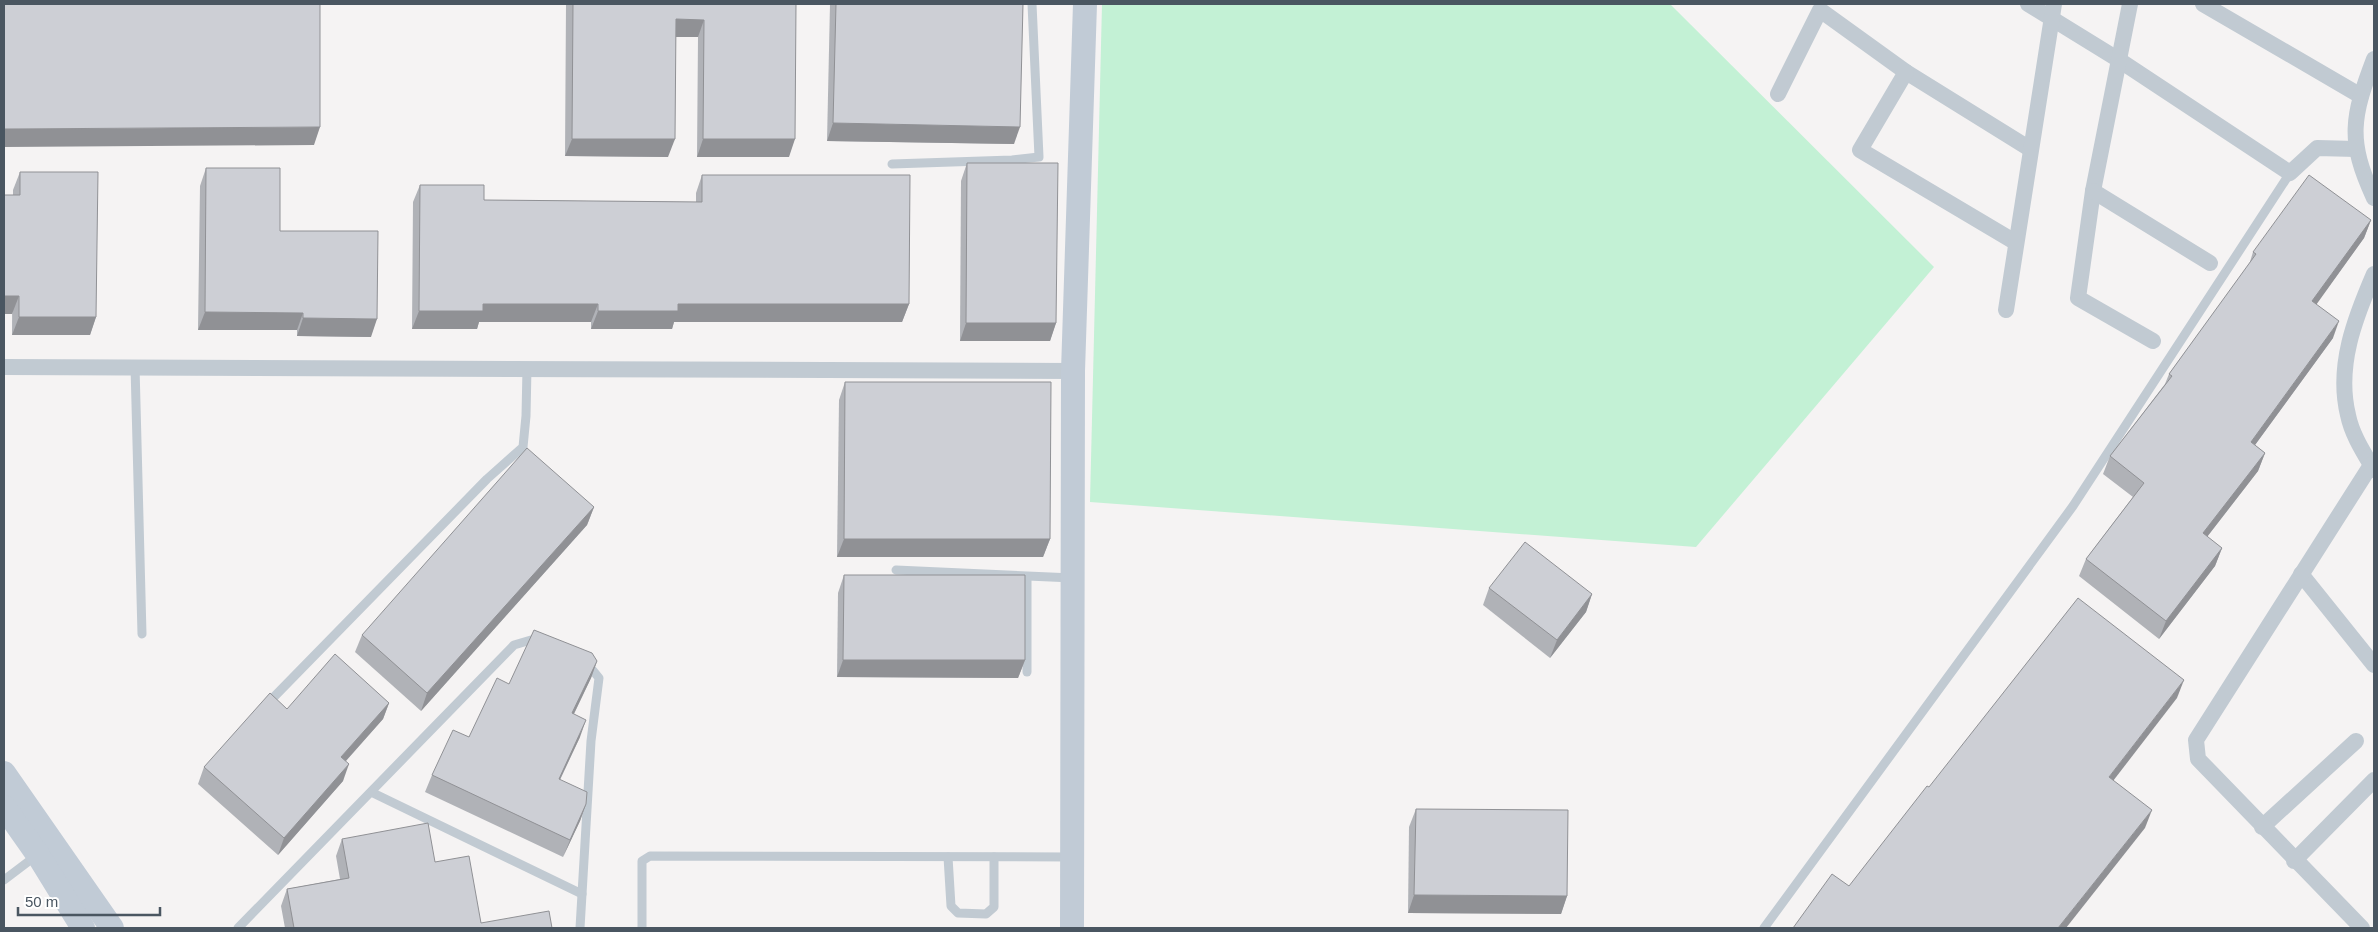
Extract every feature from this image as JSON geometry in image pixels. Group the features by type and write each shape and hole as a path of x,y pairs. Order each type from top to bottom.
{"street":[{"path":"1072,928 1074,370 1085,4"},
{"path":"2028,4 2053,11 2119,60 2290,173 2317,148 2356,149"},
{"path":"2130,4 2093,191 2078,298 2153,341"},
{"path":"2202,4 2361,96"},
{"path":"1778,94 1820,10 1906,72 2030,148"},
{"path":"2006,310 2053,11"},
{"path":"2374,59 2361,96 2355,124 2356,149 2360,168 2374,198"},
{"path":"1906,72 1860,150 2016,242"},
{"path":"2093,191 2210,263"},
{"path":"2362,928 2294,861 2198,758 2196,740 2301,574 2373,468 2357,440 2348,416 2346,356 2355,320 2373,282"},
{"path":"4,367 1074,370"},
{"path":"2301,574 2374,665"},
{"path":"2262,826 2356,741"},
{"path":"4,773 112,928"},
{"path":"2294,861 2374,780"},
{"path":"4,808 38,855 83,928"}],"lane":[{"path":"892,164 1012,160 1039,157 1032,4"},
{"path":"1764,928 2073,506 2290,173"},
{"path":"135,366 142,634"},
{"path":"269,702 487,479 523,447 527,368"},
{"path":"896,570 1073,578"},
{"path":"1027,577 1027,672"},
{"path":"238,928 514,645 531,640 547,647"},
{"path":"572,657 589,664 599,678 591,740 580,928"},
{"path":"371,792 582,894"},
{"path":"4,880 38,855"},
{"path":"642,928 642,860 650,856 1072,857"},
{"path":"948,857 951,906 958,913 986,914 994,907 994,857"}],"green space":[{"path":"1102,4 1670,4 1934,267 1696,547 1090,502"}],"building":[{"path":"4,4 320,4 320,127 4,129"},
{"path":"573,4 796,4 795,139 703,139 704,20 676,19 675,139 572,139"},
{"path":"836,4 1023,4 1020,127 833,123"},
{"path":"967,163 1058,163 1056,323 966,323"},
{"path":"206,168 280,168 280,231 378,231 377,319 303,318 303,313 205,312"},
{"path":"20,172 98,172 96,317 19,317 19,296 4,296 4,195 20,195"},
{"path":"702,175 910,175 909,304 678,304 678,311 598,311 598,304 483,304 483,311 419,311 420,185 484,185 484,200 702,202"},
{"path":"2309,175 2371,220 2312,301 2339,321 2251,442 2265,453 2203,533 2222,548 2166,621 2086,559 2144,483 2110,456 2172,376 2169,374 2256,254 2253,252"},
{"path":"845,382 1051,382 1050,539 844,539"},
{"path":"527,448 594,507 427,693 362,635"},
{"path":"1525,542 1592,594 1557,640 1489,588"},
{"path":"844,575 1025,575 1025,660 843,660"},
{"path":"2078,598 2184,680 2109,777 2152,810 2058,928 1793,928 1832,874 1849,886"},
{"path":"534,630 592,653 597,661 572,713 586,720 559,779 587,792 586,804 570,840 432,775 453,730 469,737 497,678 509,684"},
{"path":"335,654 389,703 341,757 349,764 284,838 204,767 270,693 287,709"},
{"path":"1416,809 1568,810 1567,896 1414,895"},
{"path":"428,823 435,862 469,856 481,923 549,911 552,928 294,928 287,889 349,878 342,839"}]}
